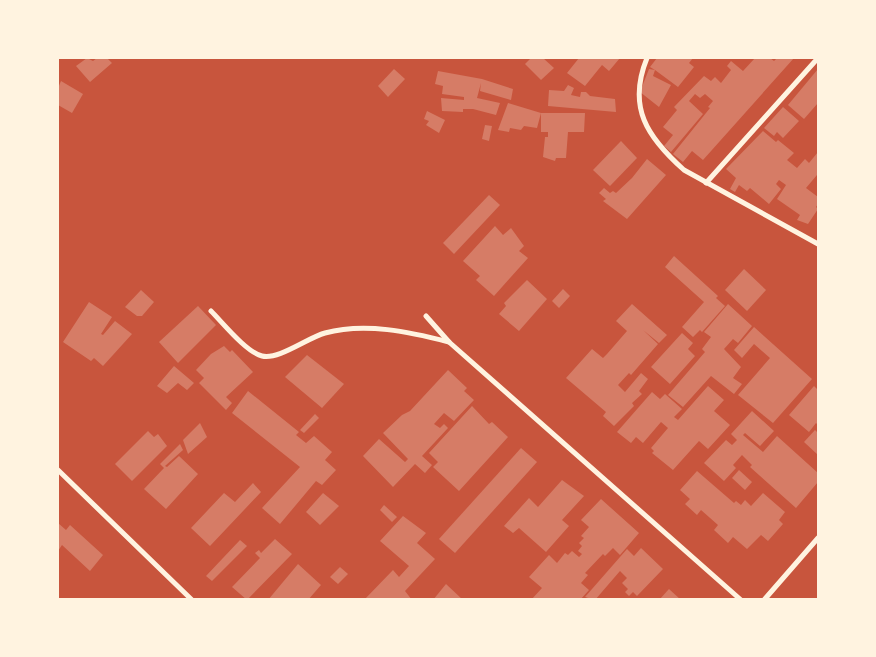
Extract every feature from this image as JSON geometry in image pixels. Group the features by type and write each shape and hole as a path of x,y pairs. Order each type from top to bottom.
{"street":[{"path":"647,58 642,70 637,101 652,136 666,154 684,170 818,244"},
{"path":"706,183 818,58"},
{"path":"211,311 253,353 263,357 275,356 325,333 359,329 407,331 449,342"},
{"path":"426,316 449,342 741,600"},
{"path":"58,470 192,600"},
{"path":"764,600 818,538"}],"building":[{"path":"87,58 93,61 97,58 107,58 112,63 90,82 76,66"},
{"path":"531,58 543,58 554,68 541,80 525,64"},
{"path":"579,58 620,58 609,71 602,65 585,86 567,73"},
{"path":"657,58 693,58 689,63 694,67 678,87 650,67"},
{"path":"755,58 770,58 774,61 777,58 794,58 703,160 692,151 683,162 673,154 710,108 708,107 713,101 705,94 700,98 695,94 689,101 703,114 671,152 664,146 673,135 663,127 677,110 674,107 704,76 711,81 715,77 721,83 731,70 727,66 731,61 743,71"},
{"path":"394,69 405,79 388,97 378,86"},
{"path":"649,69 655,70 653,76 671,85 659,107 640,92"},
{"path":"818,69 818,103 804,119 788,105"},
{"path":"438,71 482,79 513,89 511,100 480,91 481,83 477,98 500,103 496,115 473,109 463,109 463,112 442,111 441,98 464,100 464,97 442,94 443,86 435,84"},
{"path":"61,81 83,94 72,113 58,105 58,88"},
{"path":"568,85 574,88 571,95 580,97 581,92 586,92 590,96 615,99 616,112 548,106 549,90 564,91"},
{"path":"508,103 541,113 537,128 524,126 521,130 510,128 509,132 498,130"},
{"path":"783,107 799,121 783,138 777,132 774,136 764,128"},
{"path":"427,111 445,120 439,133 426,125 429,121 424,119"},
{"path":"541,113 585,113 584,132 568,132 566,158 556,158 555,161 543,157 545,137 548,137 548,132 541,132"},
{"path":"485,125 492,126 489,141 482,139"},
{"path":"763,131 794,153 787,160 797,168 805,159 809,163 818,152 818,176 806,188 818,197 816,207 818,209 808,224 797,220 800,215 777,199 786,185 779,180 776,184 781,189 769,204 750,188 747,191 739,185 735,192 730,189 736,178 726,169"},
{"path":"621,141 637,158 610,186 593,170"},
{"path":"647,159 666,175 627,219 603,201 606,199 599,193 604,188 610,193 613,191 616,193 632,178"},
{"path":"489,195 500,205 454,254 443,243"},
{"path":"495,226 503,235 511,228 524,246 519,251 528,258 494,296 476,280 480,276 463,261"},
{"path":"674,256 718,296 716,298 725,306 702,332 700,330 693,337 682,327 704,302 665,267"},
{"path":"744,269 766,290 747,311 725,290"},
{"path":"527,280 547,299 519,331 499,314 506,306 504,303"},
{"path":"563,289 570,296 559,308 552,301"},
{"path":"141,290 154,302 142,316 137,316 125,307"},
{"path":"89,302 112,317 101,334 103,335 115,321 132,334 103,366 94,358 91,361 63,342"},
{"path":"632,304 667,335 659,343 643,330 658,344 631,375 629,373 618,385 625,392 641,373 648,379 639,391 642,394 632,403 634,406 614,426 603,416 606,412 566,378 592,349 603,358 607,354 627,331 616,321"},
{"path":"728,304 752,326 738,343 733,339 724,349 741,367 733,378 742,384 734,394 711,376 683,407 668,395 705,352 702,349 711,337 704,332"},
{"path":"198,306 216,325 178,363 159,342"},
{"path":"754,327 812,379 773,423 738,395 770,358 754,344 742,358 734,350"},
{"path":"682,333 693,343 688,349 695,356 670,384 651,367"},
{"path":"224,346 230,352 232,350 253,372 226,397 232,403 226,410 199,383 204,378 196,370 211,354"},
{"path":"307,355 344,384 322,408 285,377"},
{"path":"174,366 194,383 187,390 178,383 167,393 157,386"},
{"path":"448,370 467,388 464,391 474,400 454,421 444,413 434,424 440,428 444,424 448,428 422,456 432,465 425,473 415,464 393,487 363,456 379,439 405,462 408,459 383,433 402,415 410,411"},
{"path":"708,386 724,400 714,411 730,425 708,449 699,441 673,470 652,453 654,451 651,448 668,428 661,422 643,443 636,437 631,443 617,432 652,392 660,399 665,394 682,409 674,417 678,420"},
{"path":"814,386 818,390 818,425 816,423 809,432 789,415"},
{"path":"248,391 299,432 296,435 306,443 314,436 332,452 325,460 336,470 322,485 316,481 280,524 262,508 300,467 232,413"},
{"path":"472,406 489,424 492,422 508,437 459,491 433,467 438,462 429,453"},
{"path":"752,411 774,431 760,446 745,433 743,435 763,452 777,436 818,473 818,482 796,508 750,467 752,465 742,455 733,465 736,468 724,481 704,463 726,440 732,445 737,440 731,434"},
{"path":"315,414 319,418 304,433 300,430"},
{"path":"200,423 207,437 188,454 183,440"},
{"path":"815,430 818,433 818,455 804,442"},
{"path":"148,431 154,437 158,434 167,446 132,481 115,464"},
{"path":"180,444 183,450 165,466 167,467 179,456 198,474 166,509 144,489 164,468 160,464"},
{"path":"521,448 537,462 455,553 439,539"},
{"path":"739,470 752,482 745,490 732,478"},
{"path":"697,471 734,503 736,501 741,505 745,500 751,506 763,493 785,512 779,520 783,524 768,541 761,535 747,549 733,537 728,543 714,530 718,525 701,510 697,515 685,504 690,499 680,490"},
{"path":"562,480 584,496 562,520 569,526 546,552 519,528 513,533 504,526 529,498 538,507"},
{"path":"253,483 261,492 210,546 191,528 224,493 235,502"},
{"path":"323,493 339,506 320,525 306,512"},
{"path":"601,499 639,533 620,555 613,548 605,556 603,554 585,573 588,575 581,583 589,590 580,600 531,600 542,588 529,577 549,555 557,563 565,553 568,555 572,551 579,557 582,554 578,551 582,546 579,543 584,538 581,536 589,527 581,520"},
{"path":"384,505 397,517 392,522 380,510"},
{"path":"403,516 426,533 417,543 435,559 405,591 412,600 364,600 393,570 399,577 409,566 380,541"},
{"path":"58,523 66,530 70,525 103,555 90,571 62,545 58,551"},
{"path":"275,539 292,554 247,600 232,587 260,558 255,553 259,550 261,553"},
{"path":"240,540 247,546 212,581 206,576"},
{"path":"641,548 663,569 637,596 633,592 629,596 625,592 628,589 622,583 627,578 620,571 595,600 585,597 627,549 634,556"},
{"path":"298,564 321,585 308,600 268,600"},
{"path":"340,567 348,574 338,584 330,577"},
{"path":"446,584 463,600 433,600"},
{"path":"669,589 681,600 659,600"}]}
